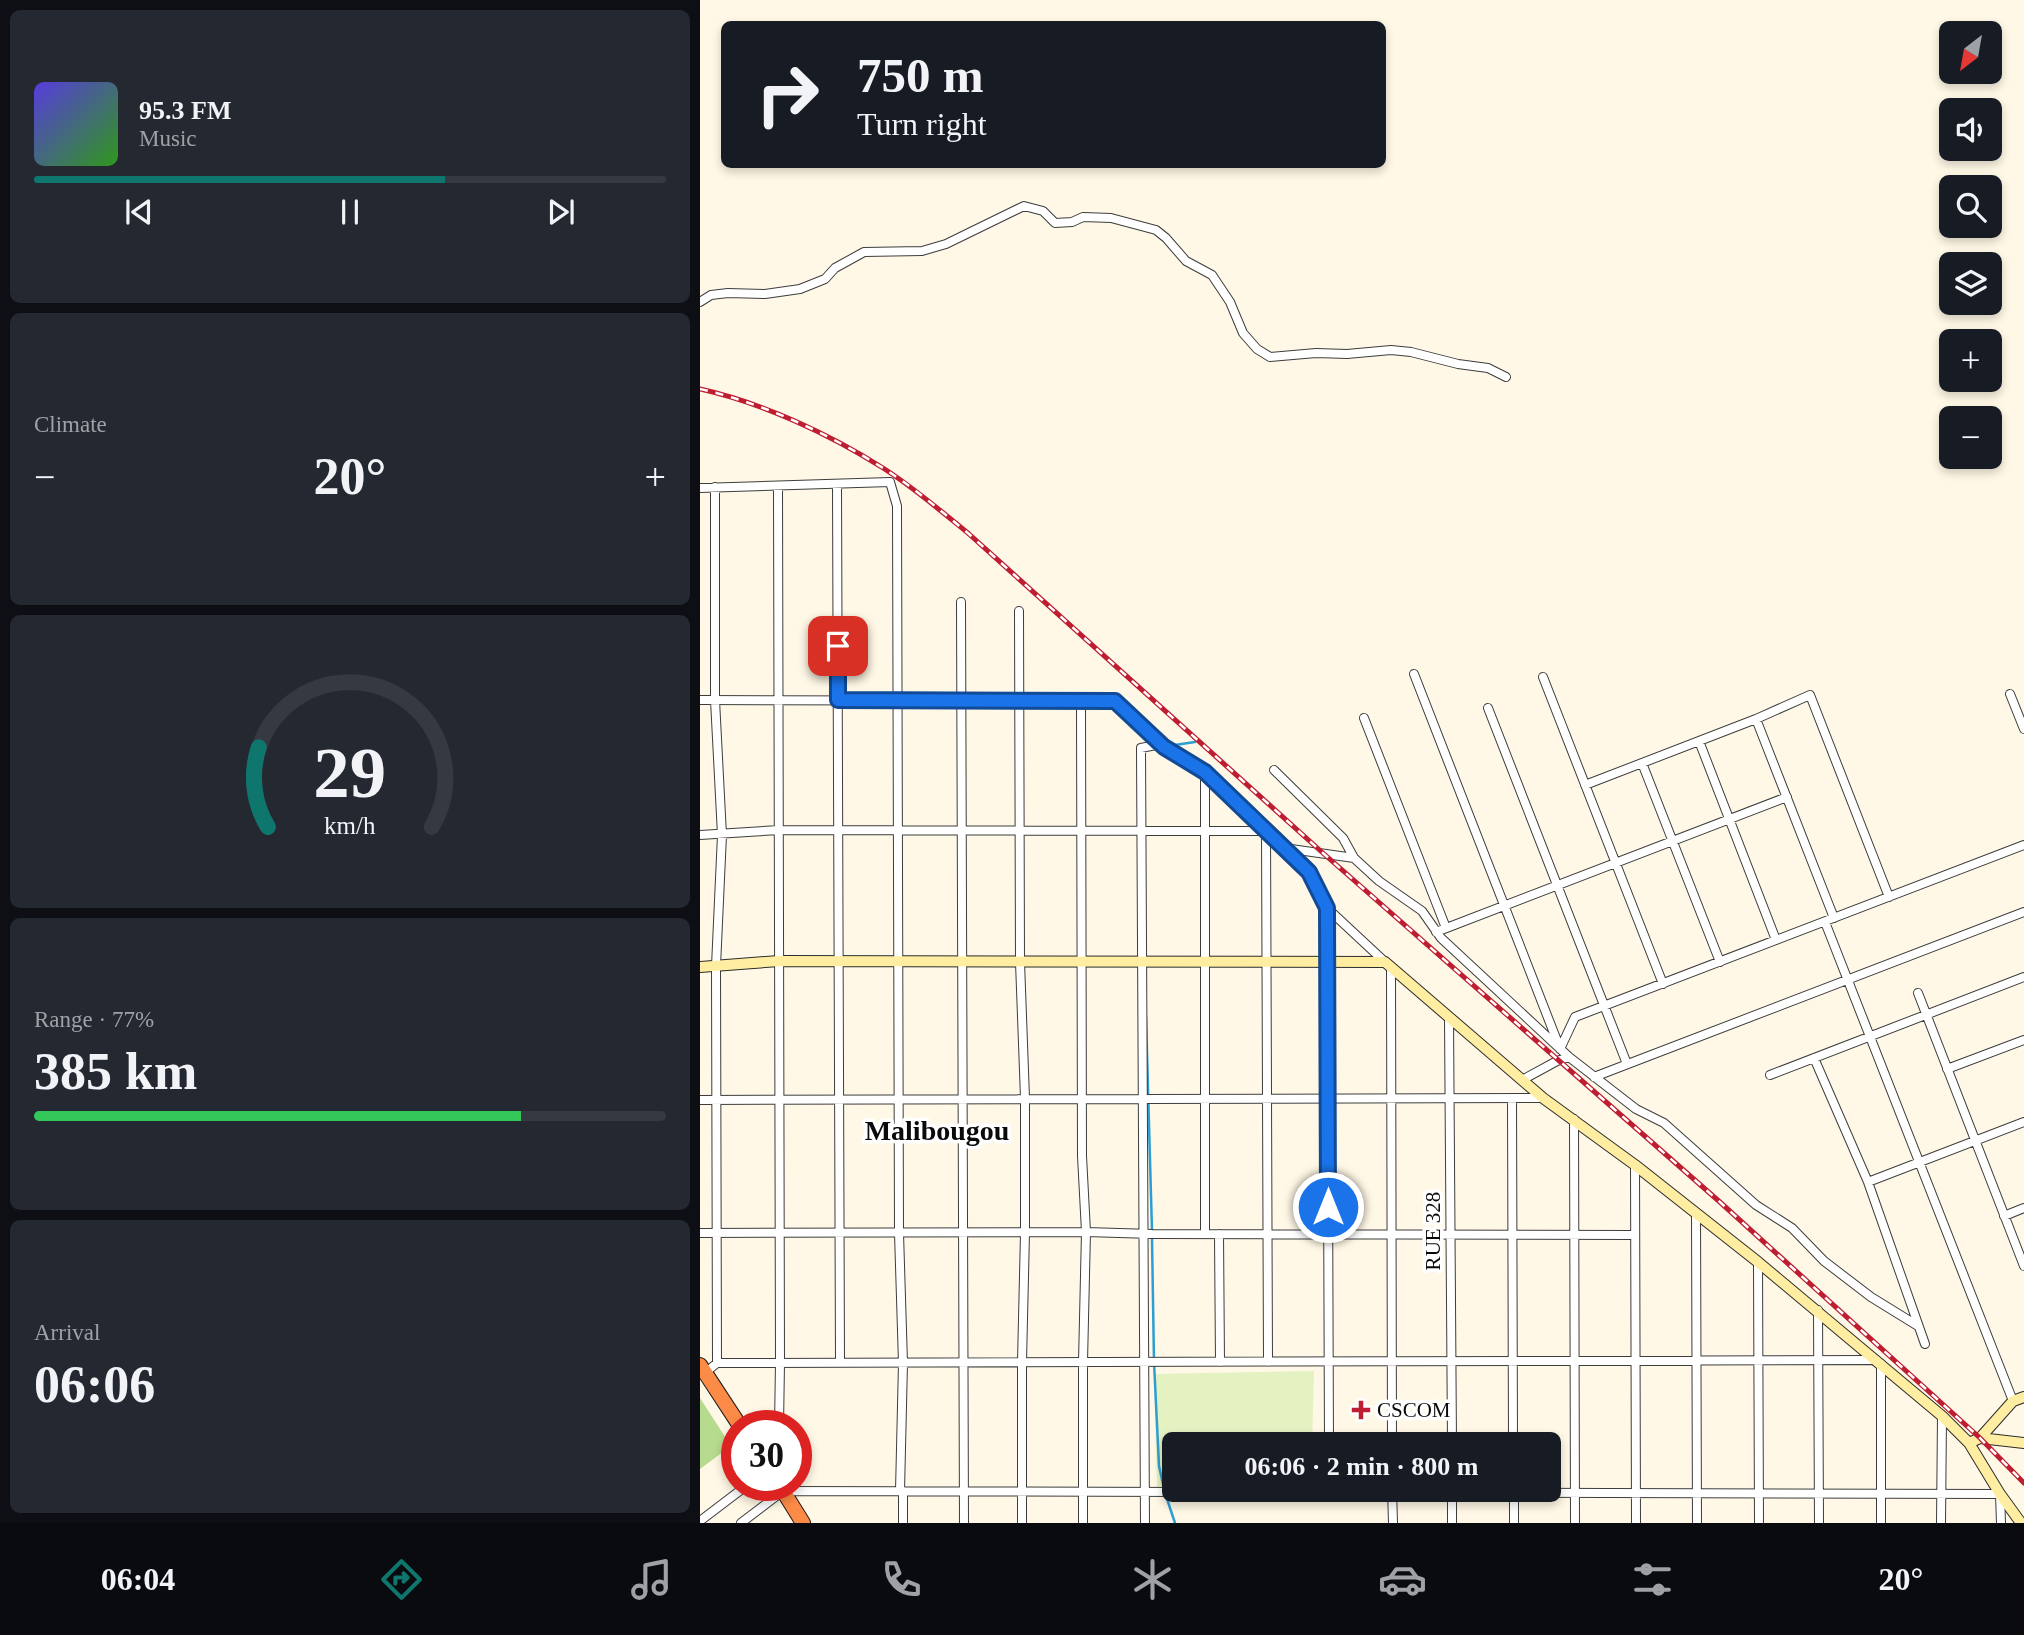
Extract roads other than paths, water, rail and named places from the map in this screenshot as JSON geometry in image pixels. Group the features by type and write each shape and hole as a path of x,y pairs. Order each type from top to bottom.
{"highway":[{"path":"702,1369 729,1410"},
{"path":"789,1501 803,1523"}],"street":[{"path":"700,302 712,295 765,294 800,289 825,279 835,268 864,252 922,251 946,244 1024,206 1043,211 1055,223 1072,222 1083,217 1111,218 1156,230 1186,261 1212,275 1230,302 1244,333 1257,349 1270,357 1391,350 1488,368 1506,377"},
{"path":"700,488 890,482 897,506 898,1099 903,1523"},
{"path":"837,484 840,1363"},
{"path":"778,485 779,1410"},
{"path":"715,487 715,699 722,835 716,966 717,1363"},
{"path":"961,602 964,1523"},
{"path":"1019,611 1020,961 1025,1098 1021,1362 1022,1523"},
{"path":"1414,674 1560,1049"},
{"path":"1543,677 1663,984"},
{"path":"2011,694 2024,729"},
{"path":"1585,785 1756,719 1810,695 1889,897"},
{"path":"700,699 1115,701 1161,744 1205,772 1309,872 1327,908 1449,1018 1543,1098 1635,1165 1818,1310 1974,1441 2000,1494 2021,1523"},
{"path":"1081,701 1082,1156 1086,1232 1083,1523"},
{"path":"1488,708 1627,1064"},
{"path":"1364,718 1446,928"},
{"path":"1756,719 1787,797 1848,979 2012,1401"},
{"path":"1699,741 1776,940"},
{"path":"1145,1523 1141,748 1161,744"},
{"path":"1643,763 1720,962"},
{"path":"1274,770 1343,838 1354,858 1378,881 1422,911 1441,938 1569,1057 1636,1110 1664,1123 1756,1205 1792,1228 1824,1261 1871,1297 1918,1326"},
{"path":"1205,772 1205,1234"},
{"path":"1436,932 1787,797"},
{"path":"700,835 779,830 1266,831"},
{"path":"1266,831 1268,1362"},
{"path":"1560,1049 1575,1017 2024,845"},
{"path":"1284,848 1354,858"},
{"path":"1327,908 1329,1432"},
{"path":"1594,1077 2024,912"},
{"path":"700,967 779,961 1327,962 1388,965"},
{"path":"1388,965 1392,1432"},
{"path":"1770,1075 2024,977"},
{"path":"1918,993 2024,1266"},
{"name":"RUE 328","path":"1449,1018 1452,1432"},
{"path":"1947,1069 2024,1040"},
{"path":"1522,1080 1569,1057"},
{"path":"1814,1058 1868,1182 1925,1344"},
{"path":"1512,1098 1513,1432"},
{"path":"700,1100 1543,1098"},
{"path":"1574,1119 1575,1523"},
{"path":"1868,1182 2024,1122"},
{"path":"1635,1165 1636,1523"},
{"path":"2004,1216 2024,1208"},
{"path":"1696,1214 1697,1523"},
{"path":"700,1233 1635,1235"},
{"path":"1219,1234 1220,1362"},
{"path":"1758,1262 1759,1523"},
{"path":"1818,1310 1819,1523"},
{"path":"702,1369 717,1363 1636,1360 1878,1362"},
{"path":"1878,1362 1881,1523"},
{"path":"1974,1441 2012,1401 2024,1397"},
{"path":"1941,1523 1942,1416"},
{"path":"1974,1441 2024,1443"},
{"path":"812,1489 1162,1492"},
{"path":"1561,1493 2000,1494"},
{"path":"2000,1494 2001,1523"},
{"path":"700,1521 726,1501"},
{"path":"741,1523 766,1501"},
{"path":"1392,1502 1392,1523"},
{"path":"1452,1502 1452,1523"},
{"path":"1514,1502 1514,1523"}],"waterway":[{"path":"1168,746 1195,742"},
{"path":"1146,1017 1152,1231"},
{"path":"1152,1238 1154,1362 1162,1480"},
{"path":"1168,1502 1175,1523"}],"railway":[{"path":"700,389 748,402 840,443 905,483 969,534 1324,854 1721,1203 1980,1438 2024,1483"}],"place":[{"name":"CSCOM","path":"1361,1410"}],"district":[{"name":"Malibougou","path":"937,1130"}]}
